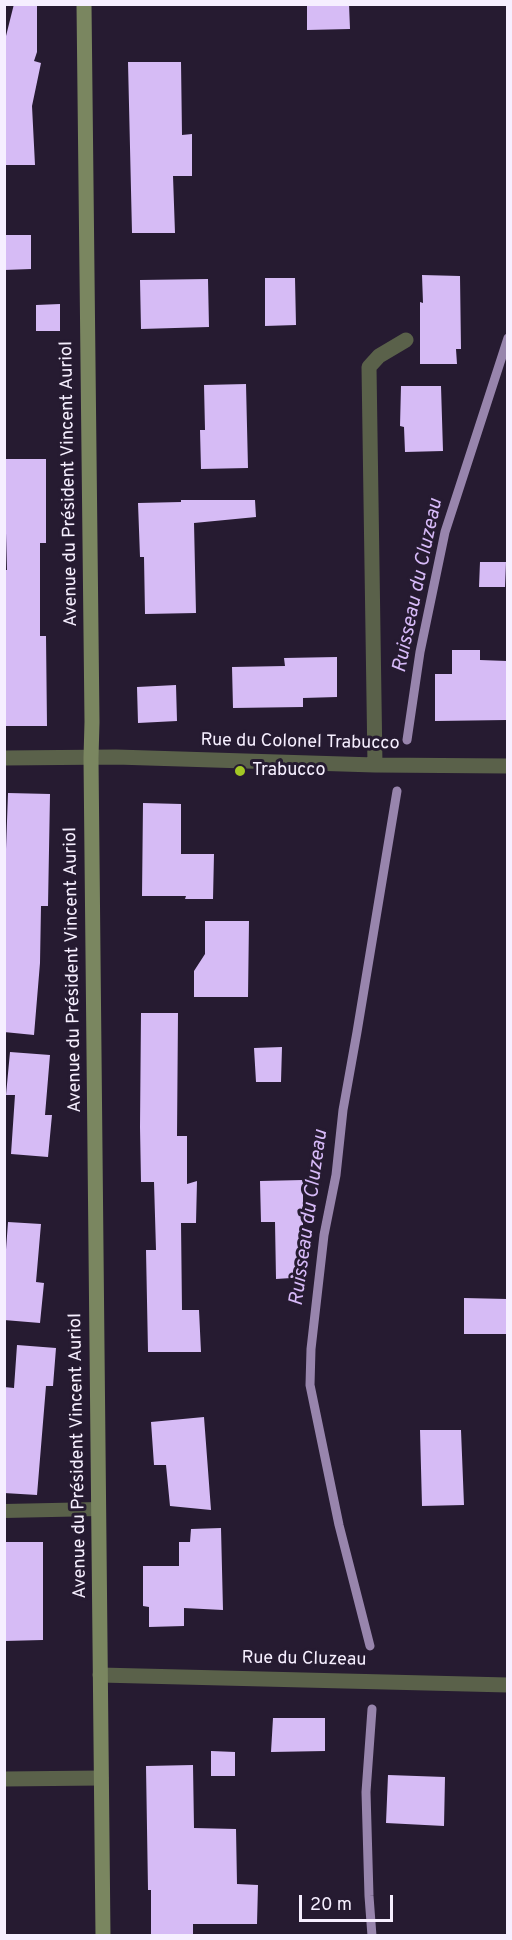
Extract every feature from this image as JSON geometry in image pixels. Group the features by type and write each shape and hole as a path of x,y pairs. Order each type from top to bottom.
{"main road":[{"name":"Avenue du Président Vincent Auriol","path":"84,4 103,1935"}],"street":[{"path":"375,765 369,367 379,356 406,340"},
{"name":"Rue du Colonel Trabucco","path":"4,758 507,766"},
{"name":"Rue du Cluzeau","path":"100,1675 507,1685"},
{"path":"4,1779 101,1778"}],"lane":[{"path":"4,1510 99,1509"}],"building":[{"path":"14,4 37,4 37,52 34,61 41,63 32,106 35,165 4,165 4,44"},
{"path":"307,4 349,4 350,29 307,30"},
{"path":"128,62 181,62 182,135 192,134 192,176 173,176 175,233 132,233"},
{"path":"4,235 31,235 31,269 4,270"},
{"path":"422,275 460,276 461,349 456,349 457,364 420,364"},
{"path":"265,278 295,278 296,325 265,326"},
{"path":"208,279 209,327 141,329 140,280"},
{"path":"60,304 60,331 36,331 36,305"},
{"path":"246,384 248,468 201,469 200,430 205,430 204,385"},
{"path":"401,386 441,386 443,451 405,452 404,427 400,426"},
{"path":"4,459 46,459 46,543 40,543 40,636 46,636 47,726 4,726 4,570 7,570"},
{"path":"181,500 255,500 256,517 194,523 196,613 145,614 144,557 140,557 138,503 181,502"},
{"path":"480,562 506,562 505,587 479,587"},
{"path":"452,650 480,650 480,660 507,661 507,720 435,721 435,674 452,674"},
{"path":"337,657 337,697 303,698 303,707 233,708 232,667 285,666 284,658"},
{"path":"176,685 177,721 138,723 137,687"},
{"path":"8,793 50,794 48,906 41,906 40,963 34,1035 4,1032 4,905"},
{"path":"143,803 181,804 181,854 214,854 213,899 185,899 186,896 142,896"},
{"path":"205,921 249,921 248,997 194,997 194,971 205,954"},
{"path":"141,1013 178,1013 177,1136 187,1136 187,1184 197,1181 196,1223 181,1223 182,1310 199,1310 201,1352 148,1352 146,1250 156,1250 154,1182 141,1182"},
{"path":"282,1047 281,1082 256,1082 254,1048"},
{"path":"10,1052 50,1055 45,1115 52,1115 48,1157 11,1154 15,1095 6,1095"},
{"path":"303,1180 303,1240 309,1240 307,1277 276,1279 275,1222 261,1222 260,1181"},
{"path":"8,1222 41,1224 36,1282 44,1283 40,1323 4,1320"},
{"path":"464,1298 507,1299 507,1334 464,1334"},
{"path":"17,1345 56,1348 53,1386 46,1386 37,1495 4,1493 4,1387 14,1388"},
{"path":"204,1417 211,1510 170,1506 166,1465 154,1465 151,1422"},
{"path":"420,1430 461,1430 464,1505 422,1506"},
{"path":"221,1528 223,1610 184,1608 184,1626 149,1627 149,1607 143,1606 143,1566 179,1566 179,1542 190,1542 191,1529"},
{"path":"4,1542 43,1542 43,1640 4,1641"},
{"path":"273,1718 325,1718 325,1751 271,1752"},
{"path":"211,1751 235,1752 235,1776 211,1776"},
{"path":"193,1765 194,1828 236,1829 237,1884 258,1885 257,1924 193,1924 193,1935 151,1935 146,1766"},
{"path":"388,1775 445,1777 444,1826 386,1823"}],"waterway":[{"name":"Ruisseau du Cluzeau","path":"407,740 420,652 445,532 508,338"},
{"name":"Ruisseau du Cluzeau","path":"370,1646 339,1525 310,1385 311,1349 324,1235 336,1175 343,1110 397,791"},
{"name":"Ruisseau du Cluzeau","path":"372,1709 366,1792 372,1936"}],"place":[{"name":"Trabucco","path":"240,771"}]}
